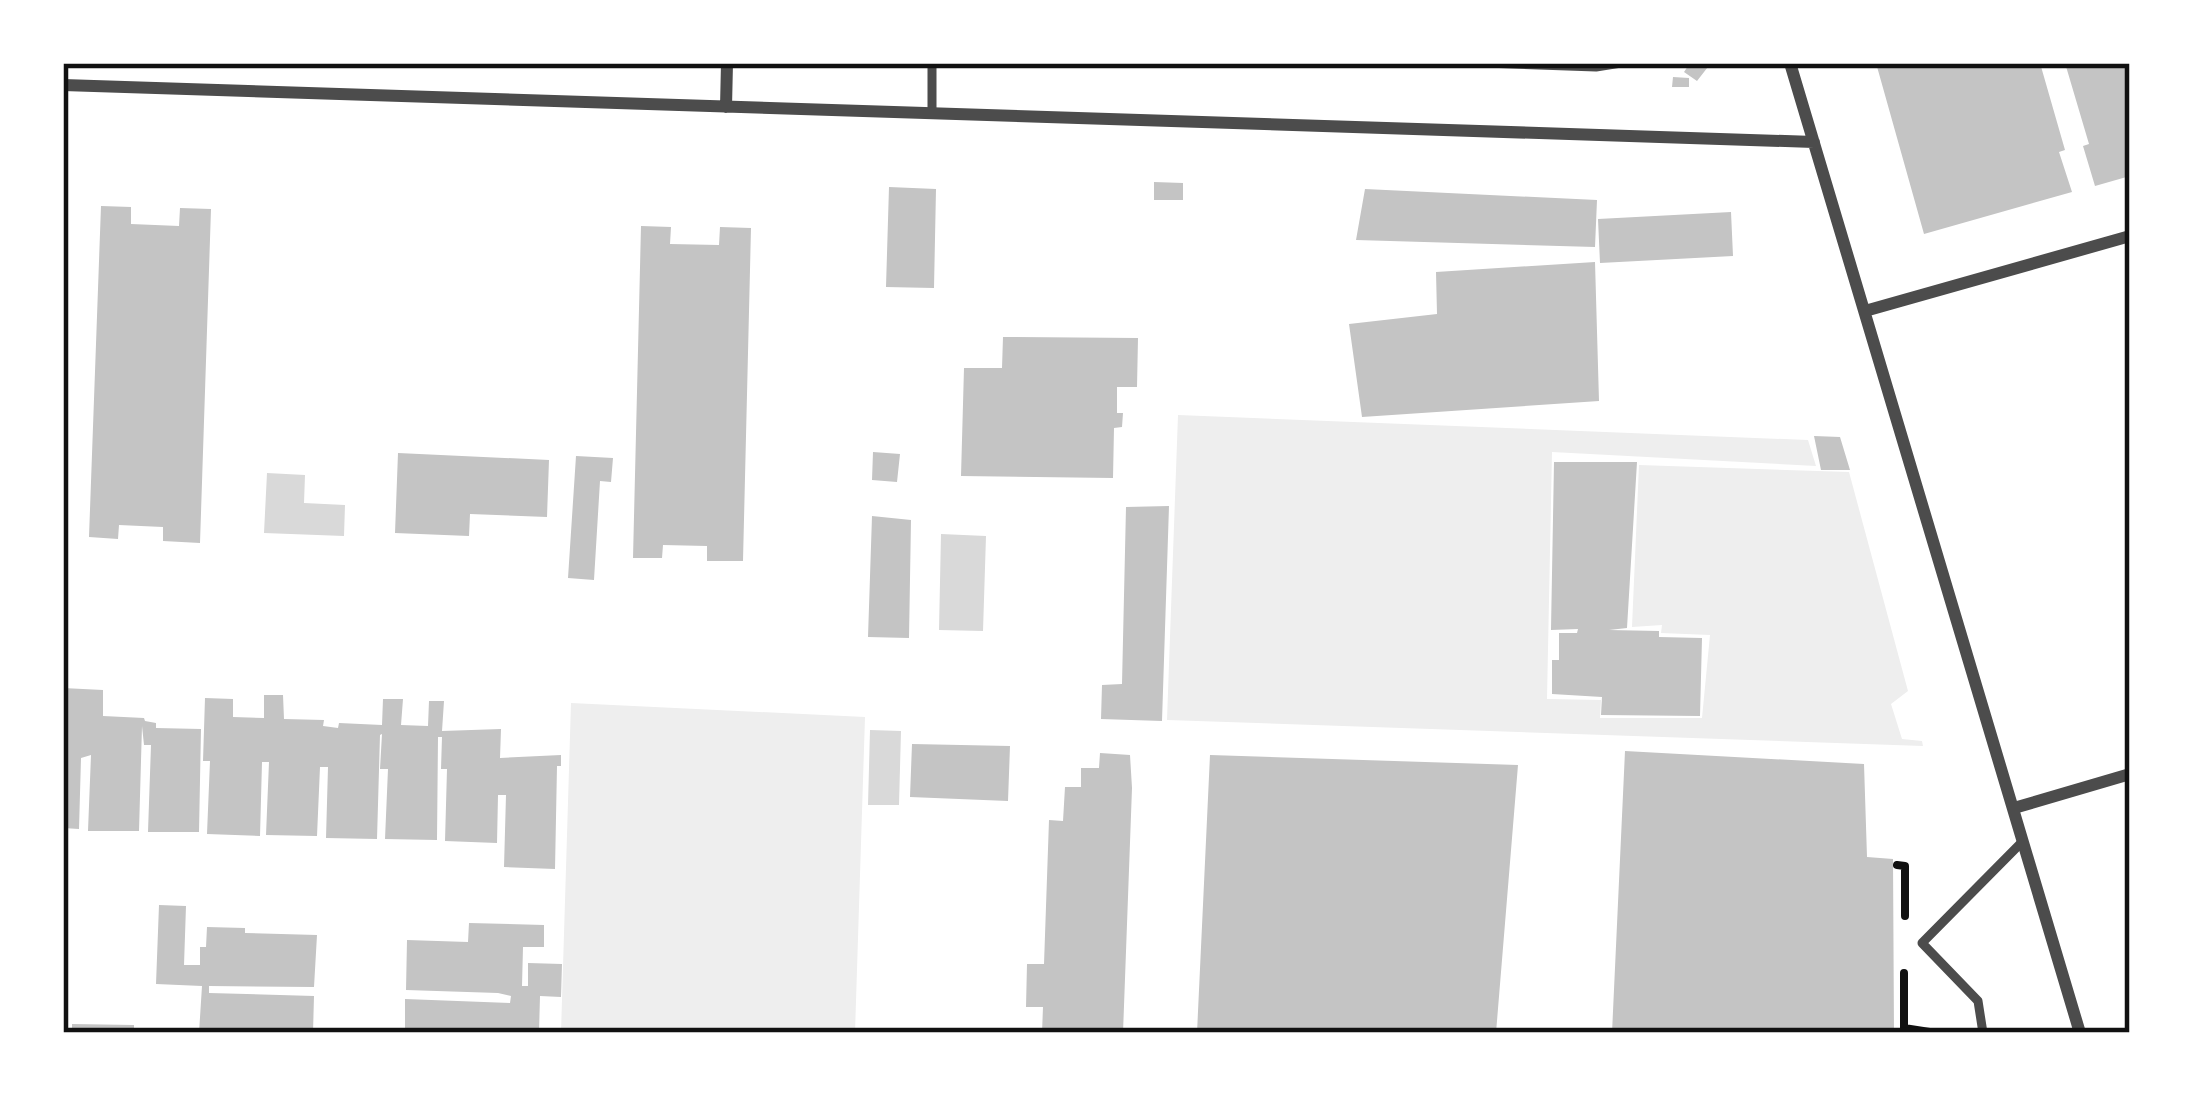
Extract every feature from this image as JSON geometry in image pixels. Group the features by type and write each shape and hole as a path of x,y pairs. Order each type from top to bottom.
{"street":[{"path":"726,107 727,63"},
{"path":"1790,63 2080,1033"},
{"path":"63,85 1814,142"},
{"path":"1865,311 2130,236"},
{"path":"2014,808 2130,774"}],"lane":[{"path":"932,63 932,114"},
{"path":"1486,63 1596,67 1621,63"},
{"path":"1983,1033 1978,1001 1922,943 2023,841"}],"shaded area":[{"path":"1178,415 1808,440 1816,466 1552,452 1547,699 1601,700 1600,718 1702,718 1710,635 1661,633 1662,625 1632,627 1639,465 1849,472 1908,691 1891,704 1902,739 1922,741 1923,746 1167,720"},
{"path":"267,473 305,475 304,503 345,505 344,536 264,533"},
{"path":"941,534 986,536 983,631 939,630"},
{"path":"571,703 865,717 855,1033 561,1033"},
{"path":"870,730 901,731 899,805 868,805"}],"building":[{"path":"1690,63 1711,63 1697,81 1684,72"},
{"path":"1876,63 2040,63 2072,192 1924,234"},
{"path":"2065,63 2130,63 2130,176 2095,186 2083,146 2089,144"},
{"path":"1673,77 1689,78 1689,87 1672,87"},
{"path":"1154,182 1183,183 1183,200 1154,200"},
{"path":"889,187 936,189 934,288 886,287"},
{"path":"1365,189 1597,200 1595,247 1356,240"},
{"path":"101,206 131,207 131,224 179,226 180,208 211,209 200,543 163,541 163,527 119,525 118,539 89,537"},
{"path":"1731,212 1733,256 1600,263 1598,219"},
{"path":"641,226 671,227 670,244 719,245 720,227 751,228 743,561 707,561 707,546 663,545 662,558 633,558"},
{"path":"1595,262 1599,401 1362,417 1349,324 1437,314 1436,272"},
{"path":"1003,337 1138,338 1137,387 1117,387 1117,413 1123,413 1122,427 1114,428 1113,478 961,476 964,368 1002,368"},
{"path":"1814,436 1840,437 1850,470 1821,470"},
{"path":"873,452 900,454 897,482 872,480"},
{"path":"398,453 549,460 547,517 470,514 469,536 395,533"},
{"path":"576,456 613,458 611,482 600,481 594,580 568,578"},
{"path":"1554,462 1637,462 1627,628 1609,630 1702,638 1700,716 1601,715 1602,697 1552,694 1552,660 1559,660 1559,633 1577,633 1578,629 1551,630"},
{"path":"1169,506 1162,721 1101,719 1102,685 1122,684 1126,507"},
{"path":"872,516 911,520 909,638 868,637"},
{"path":"63,688 103,690 103,716 144,718 156,723 156,728 201,729 199,832 148,832 151,745 144,745 142,726 139,831 88,831 91,755 81,758 79,829 63,828"},
{"path":"264,695 283,695 284,719 324,720 323,726 338,728 339,723 382,725 383,699 403,699 401,725 428,726 429,701 444,701 442,731 501,729 500,758 561,755 555,869 504,867 506,795 498,795 497,843 445,841 447,769 441,769 442,737 438,737 437,840 385,839 388,769 380,769 382,734 380,735 377,839 326,838 328,767 320,767 317,836 266,835 269,762 262,762 260,836 207,834 210,761 203,761 205,698 233,699 233,717 264,718"},
{"path":"912,744 1010,746 1008,801 910,797"},
{"path":"1625,751 1864,764 1867,857 1893,859 1894,1033 1612,1033"},
{"path":"1100,753 1130,755 1123,1033 1042,1033 1043,1007 1026,1007 1027,964 1044,964 1049,820 1063,821 1065,787 1081,787 1081,768 1099,768"},
{"path":"1210,755 1518,765 1496,1033 1197,1033"},
{"path":"159,905 186,906 184,965 200,965 207,927 317,935 314,987 209,986 209,993 314,996 313,1033 199,1033 202,986 156,984"},
{"path":"469,923 544,925 544,947 523,947 522,986 528,986 528,963 562,964 561,997 540,996 539,1033 405,1033 405,999 510,1003 511,996 498,993 406,990 407,940 468,942"},
{"path":"72,1024 134,1025 134,1033 72,1033"}]}
